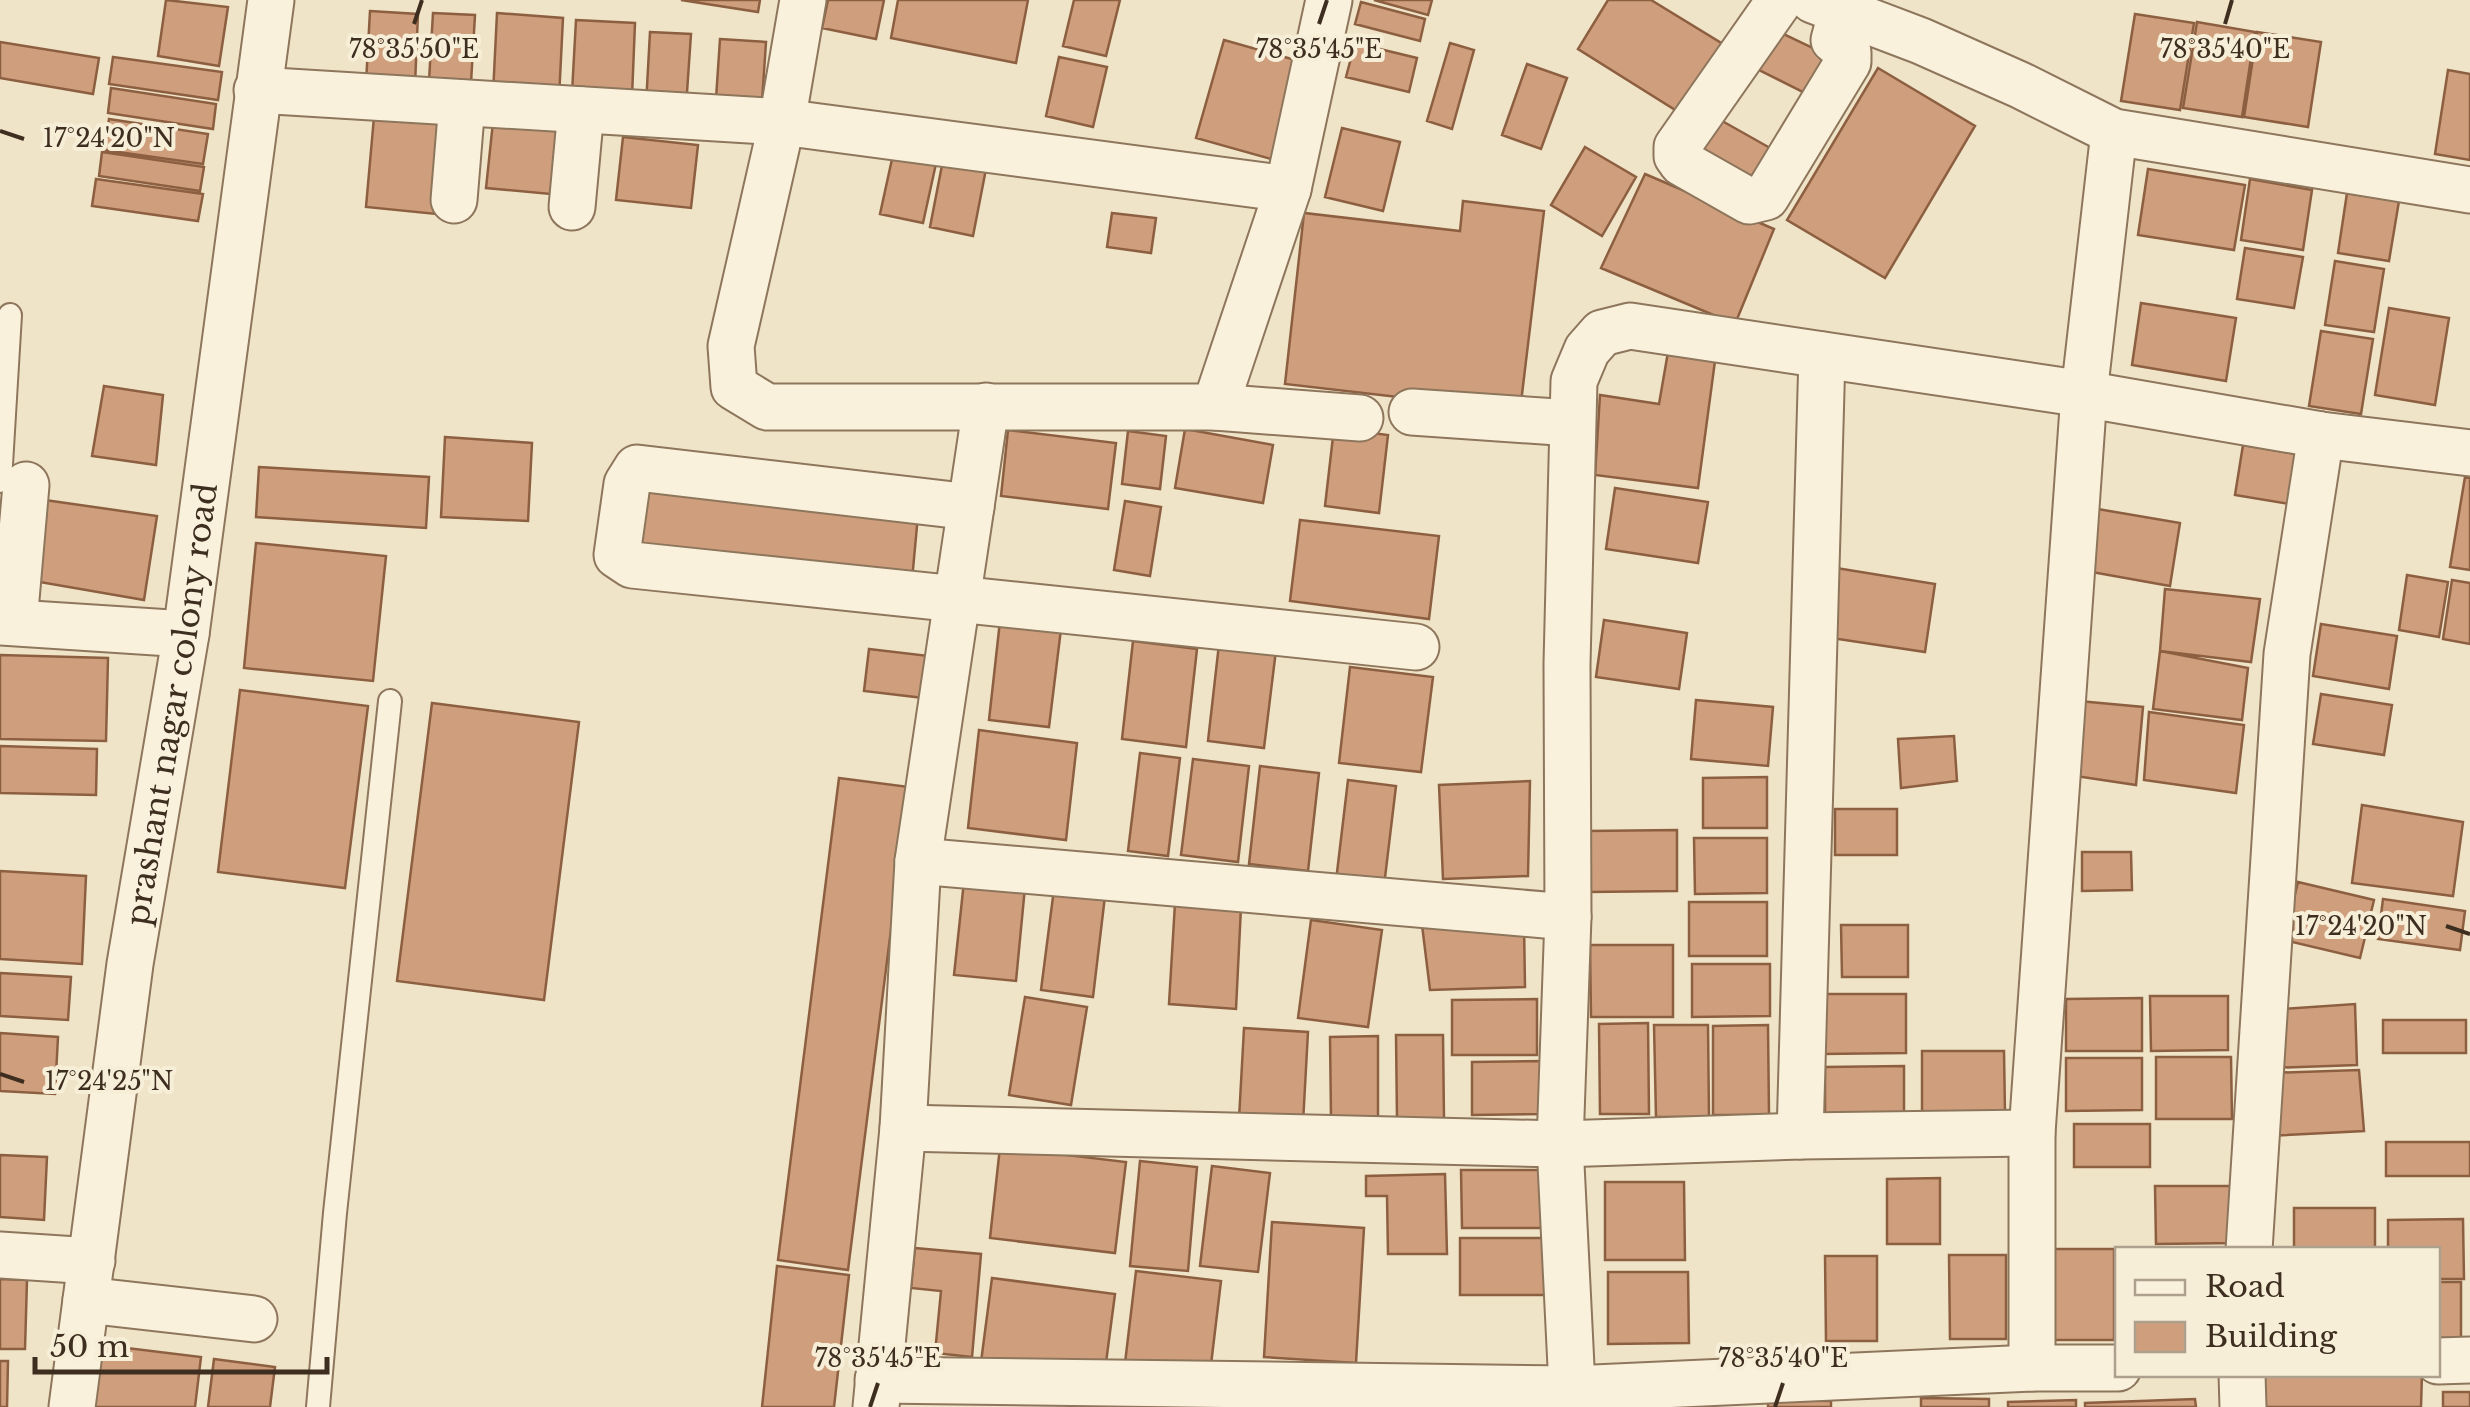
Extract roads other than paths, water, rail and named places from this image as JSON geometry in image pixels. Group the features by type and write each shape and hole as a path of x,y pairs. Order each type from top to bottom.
{"street":[{"name":"prashant nagar colony road","path":"72,1407 130,964 186,634 271,0"},
{"path":"802,0 782,122 730,346 734,387 767,407 1215,407 1360,418"},
{"path":"1215,407 1288,188 1329,0"},
{"path":"1780,0 1677,148 1682,163 1749,201 1766,197 1848,62 1848,52 1834,40 1827,5"},
{"path":"1827,5 2020,85 2114,132 2470,190"},
{"path":"256,90 782,122 1288,188"},
{"path":"454,200 462,103"},
{"path":"572,207 581,110"},
{"path":"2032,1368 2032,1133 2084,394 2114,132"},
{"path":"1572,1398 1560,1144 1568,917 1567,664 1572,423 1574,382 1587,350 1602,333 1630,326 2084,394 2322,435 2470,453"},
{"path":"1800,1136 1822,355"},
{"path":"986,406 918,862 904,1128 877,1393 1572,1398 2032,1368 2115,1368"},
{"path":"1412,412 1572,423"},
{"path":"2250,1247 2287,654 2322,435"},
{"path":"971,506 637,468 627,484 617,554 632,566 1416,647"},
{"path":"13,483 7,622 186,634"},
{"path":"918,862 1568,917"},
{"path":"904,1128 1560,1144 2032,1133"},
{"path":"0,1255 89,1281 254,1319"},
{"path":"2440,1361 2470,1360"},
{"path":"2242,1377 2243,1407"}],"lane":[{"path":"10,314 13,483"},
{"path":"318,1407 390,700"}]}
